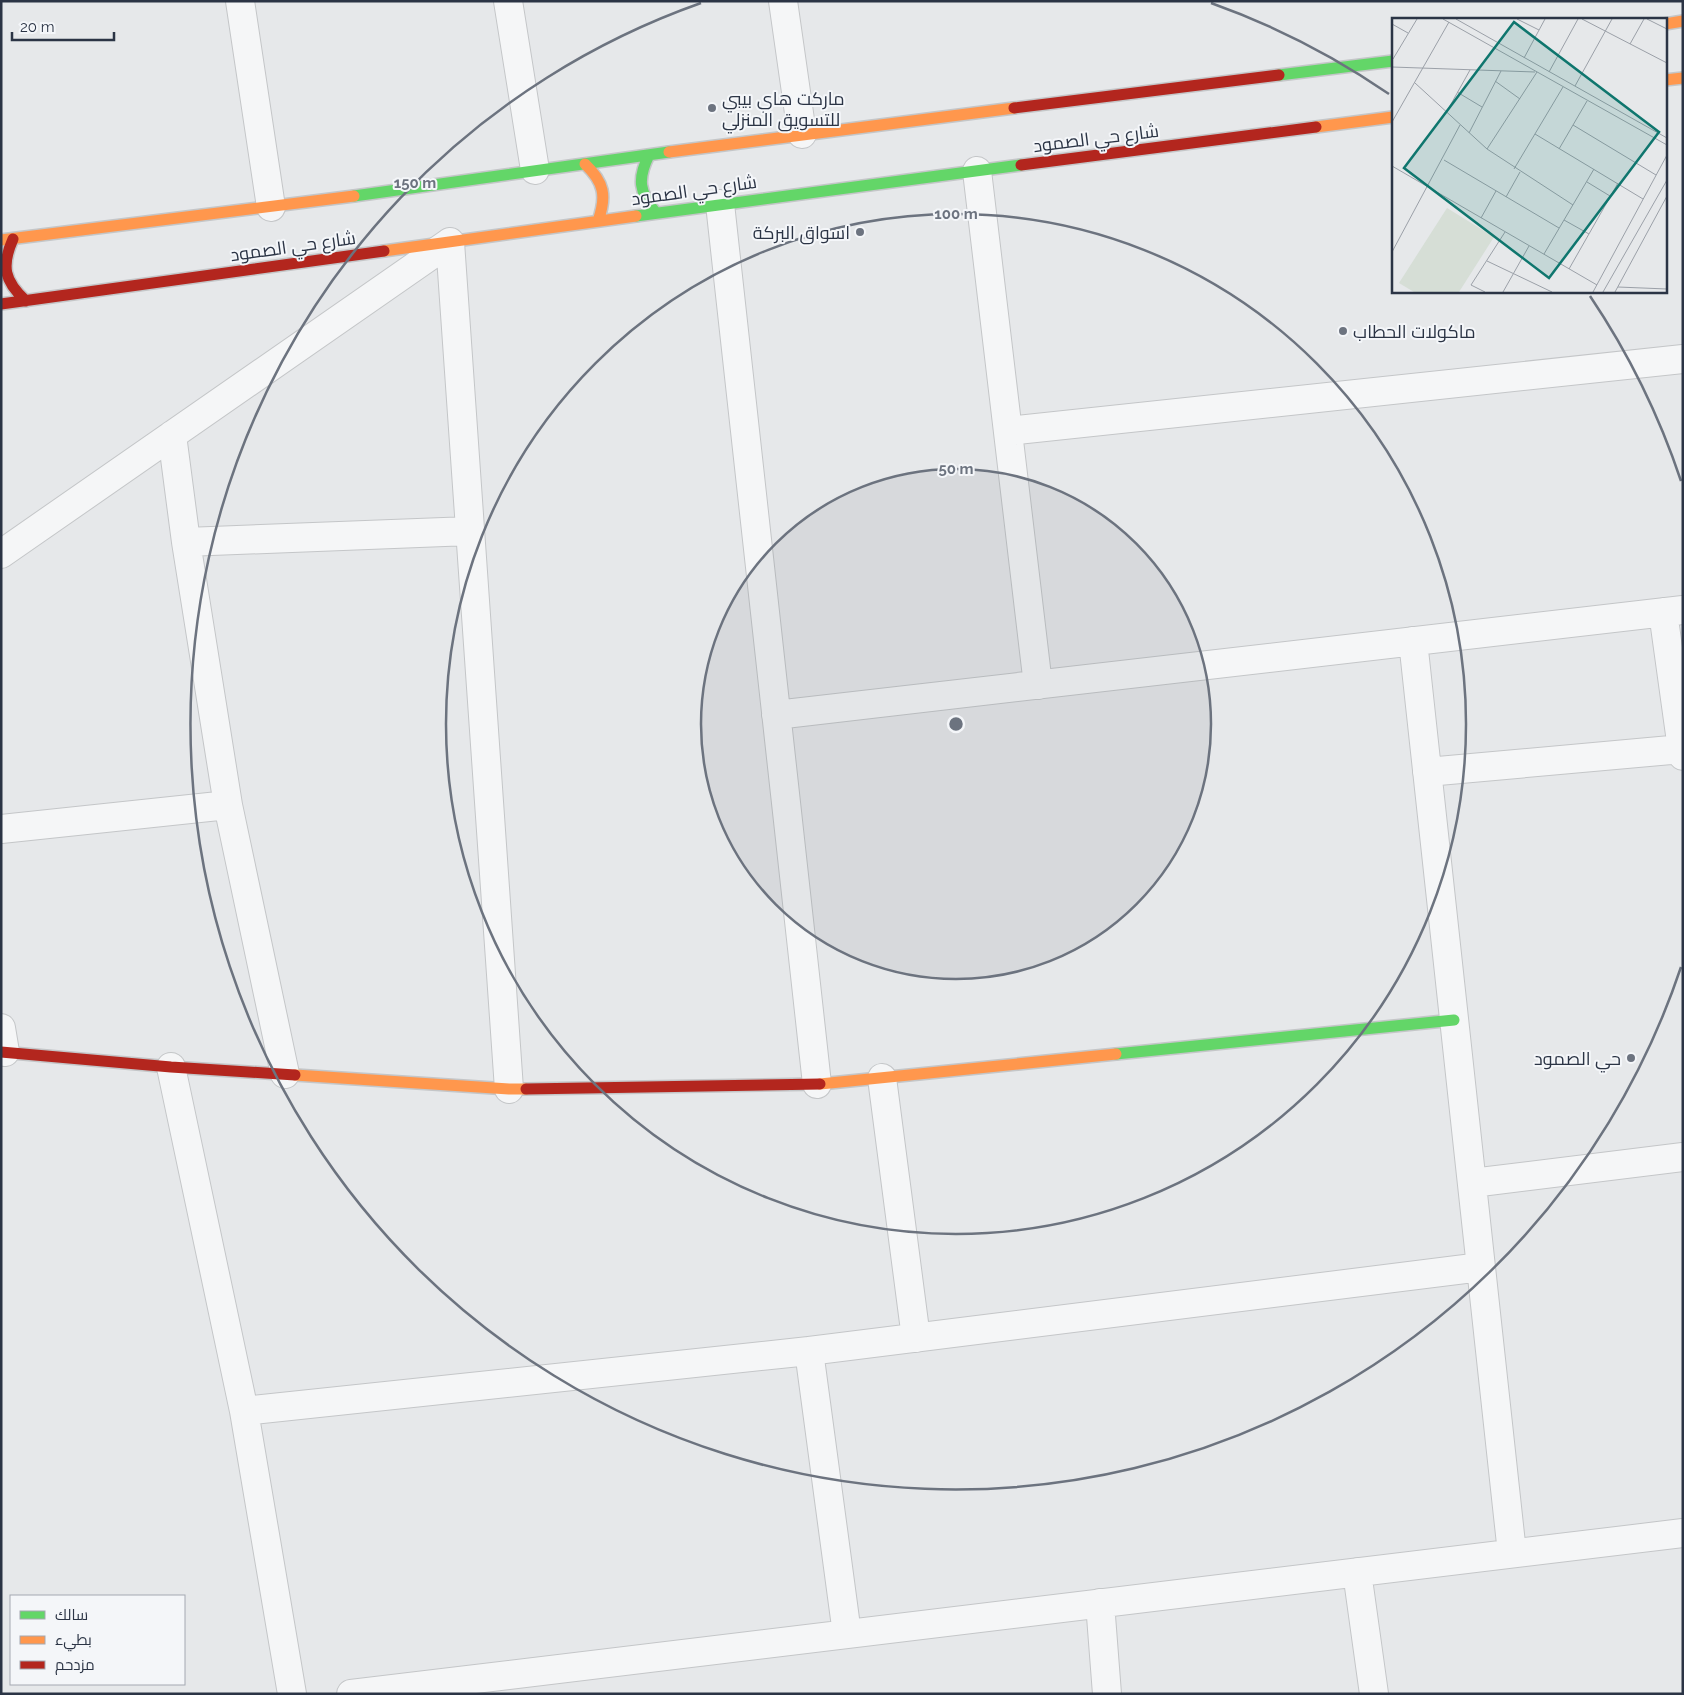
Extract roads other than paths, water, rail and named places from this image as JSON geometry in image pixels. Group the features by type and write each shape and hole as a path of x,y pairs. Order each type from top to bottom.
{"street":[{"path":"240,1 271,207"},
{"path":"508,1 535,170"},
{"path":"783,1 802,134"},
{"path":"1666,24 1683,21"},
{"path":"26,301 15,292 7,280 4,266 7,240 271,207 802,134 1392,61"},
{"path":"1666,80 1683,78"},
{"name":"شارع حي الصمود","path":"1,304 720,204 1392,117"},
{"path":"649,155 643,166 640,179 644,198 656,213"},
{"path":"585,164 595,172 602,183 604,203 598,221"},
{"path":"977,171 1038,685"},
{"path":"720,204 817,1084"},
{"path":"1,554 450,242"},
{"path":"450,242 509,1089"},
{"path":"1008,431 1683,360"},
{"path":"172,435 186,542 228,805 285,1074"},
{"path":"186,542 470,531"},
{"path":"776,715 1673,611 1682,753 1427,772"},
{"path":"1413,641 1512,1553"},
{"path":"1,829 228,805"},
{"path":"3,1044 171,1067 509,1089 817,1084 1454,1020"},
{"path":"171,1067 244,1411 292,1694"},
{"path":"882,1078 916,1338"},
{"path":"1472,1183 1683,1157"},
{"path":"244,1411 809,1351 1481,1267"},
{"path":"809,1351 847,1634"},
{"path":"351,1694 1683,1533"},
{"path":"1357,1572 1374,1694"},
{"path":"1100,1603 1107,1694"}],"place":[{"name":"ماركت هاي بيبي للتسويق المنزلي","path":"712,108"},
{"name":"اسواق البركة","path":"860,232"},
{"name":"ماكولات الحطاب","path":"1343,331"},
{"name":"حي الصمود","path":"1631,1058"}]}
